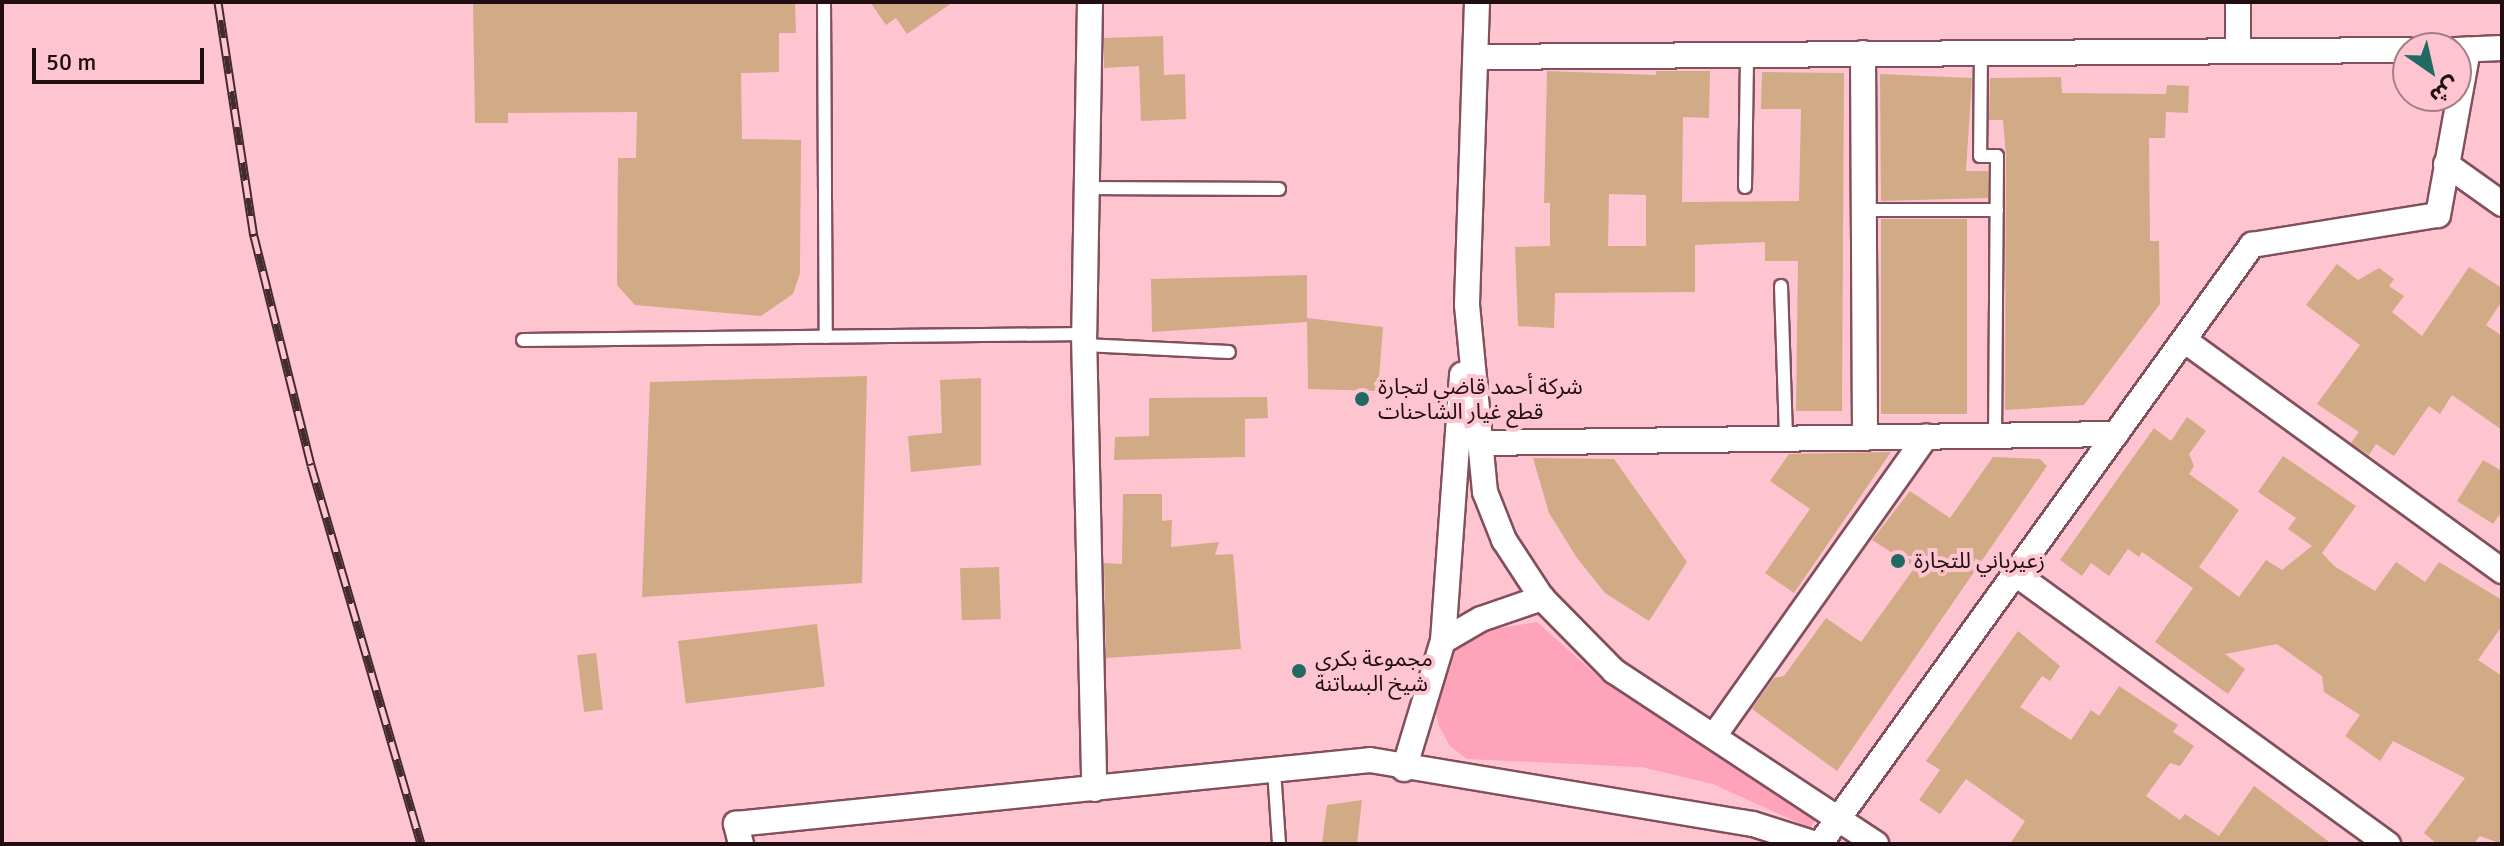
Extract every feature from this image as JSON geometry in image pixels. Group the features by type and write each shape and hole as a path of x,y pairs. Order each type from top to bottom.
{"street":[{"path":"1090,2 1084,339 1094,789"},
{"path":"1404,769 1443,641 1467,305 1477,2"},
{"path":"2238,2 2238,49"},
{"path":"2472,50 2502,48"},
{"path":"1476,57 2392,50"},
{"path":"1863,53 1865,438"},
{"path":"741,844 736,824 1370,760 1404,769 1753,824 1818,844 1841,818 2252,245 2438,215 2453,112"},
{"path":"2446,164 2502,204"},
{"path":"1467,305 1485,492 1499,528 1542,598 1614,671 1841,818 1876,844"},
{"path":"2184,340 2502,571"},
{"path":"1481,443 2116,434"},
{"path":"1714,736 1926,437"},
{"path":"2016,574 2388,844"},
{"path":"1443,641 1481,619 1542,598"}],"lane":[{"path":"824,2 826,337"},
{"path":"1981,51 1980,156 1997,156 1995,436"},
{"path":"1745,187 1747,54"},
{"path":"1087,188 1279,189"},
{"path":"1864,210 1997,210"},
{"path":"1781,286 1786,439"},
{"path":"523,340 826,337 1084,339 1229,352"},
{"path":"1274,770 1279,844"}],"shaded area":[{"path":"1537,622 1602,680 1818,816 1810,828 1713,784 1641,767 1467,759 1450,746 1439,726 1433,699 1457,648 1483,631"}],"building":[{"path":"473,2 795,2 796,33 779,33 779,72 741,73 742,139 801,140 800,273 793,294 761,316 635,305 617,285 618,158 636,158 637,112 508,113 508,123 475,123"},
{"path":"870,2 953,2 907,34 896,18 886,25"},
{"path":"1163,36 1164,75 1185,74 1186,119 1141,121 1139,66 1104,68 1104,38"},
{"path":"1547,71 1656,75 1656,71 1710,71 1709,118 1683,117 1682,202 1799,201 1801,109 1761,109 1762,72 1844,73 1842,411 1796,411 1798,261 1765,261 1765,242 1695,245 1695,292 1555,293 1554,328 1518,326 1515,247 1550,246 1550,203 1544,203","holes":["1609,194 1646,195 1646,246 1608,246"]},
{"path":"1880,74 1972,78 1966,171 1988,171 1988,198 1881,201"},
{"path":"2061,77 2062,93 2166,94 2167,85 2189,86 2188,113 2166,112 2165,138 2149,138 2150,241 2159,241 2160,304 2084,405 2005,410 2006,156 2003,120 1989,120 1990,78"},
{"path":"1881,219 1967,219 1967,414 1881,414"},
{"path":"2337,264 2358,280 2379,268 2394,279 2389,286 2404,296 2392,312 2422,336 2469,267 2502,288 2502,301 2486,325 2502,336 2502,430 2452,395 2440,414 2429,406 2394,456 2376,444 2369,455 2351,443 2359,432 2317,404 2360,345 2306,305"},
{"path":"1307,275 1307,318 1383,327 1378,391 1308,389 1307,322 1152,332 1151,279"},
{"path":"867,376 862,583 642,597 650,382"},
{"path":"981,378 981,465 911,472 908,436 942,433 940,380"},
{"path":"1267,397 1268,418 1245,419 1245,457 1114,460 1115,437 1149,436 1149,398"},
{"path":"2187,417 2206,431 2189,454 2194,466 2189,474 2239,510 2199,567 2239,597 2266,560 2282,570 2312,546 2288,529 2296,518 2258,492 2283,456 2356,506 2322,553 2334,566 2375,591 2396,562 2425,582 2439,562 2502,600 2502,626 2478,660 2502,676 2502,844 2480,836 2473,844 2437,844 2424,833 2465,778 2393,741 2380,761 2345,736 2360,715 2324,692 2322,676 2277,644 2225,654 2245,669 2228,694 2155,642 2193,588 2142,552 2139,557 2128,549 2109,576 2091,563 2082,576 2060,560 2154,428 2171,441"},
{"path":"1891,452 1794,593 1765,573 1810,509 1770,481 1789,454"},
{"path":"1993,457 2040,459 2047,466 1837,771 1752,709 1774,678 1784,676 1826,618 1861,642 1915,567 1872,540 1910,491 1950,518"},
{"path":"1533,458 1614,459 1687,562 1649,621 1605,593 1577,558 1549,513"},
{"path":"2483,460 2502,471 2502,511 2493,524 2457,501"},
{"path":"1123,494 1162,494 1162,521 1172,520 1171,547 1219,542 1215,555 1233,554 1241,649 1106,658 1104,563 1122,564"},
{"path":"999,567 1001,619 962,620 960,568"},
{"path":"817,624 825,687 686,704 678,641"},
{"path":"2018,631 2060,666 2050,681 2042,676 2020,707 2071,740 2091,710 2099,716 2119,686 2178,725 2173,732 2194,746 2180,766 2170,763 2146,796 2180,820 2185,814 2219,836 2254,786 2332,844 2010,844 2025,821 1966,779 1940,814 1919,800 1940,770 1926,761"},
{"path":"596,653 603,710 584,712 577,655"},
{"path":"1362,800 1357,844 1322,844 1327,805"}],"railway":[{"path":"218,2 254,236 311,465 421,844"}],"place":[{"name":"شركة أحمد قاضي لتجارة قطع غيار الشاحنات","path":"1362,399"},
{"name":"زعيرباني للتجارة","path":"1898,561"},
{"name":"مجموعة بكري شيخ البساتنة","path":"1299,671"}]}
